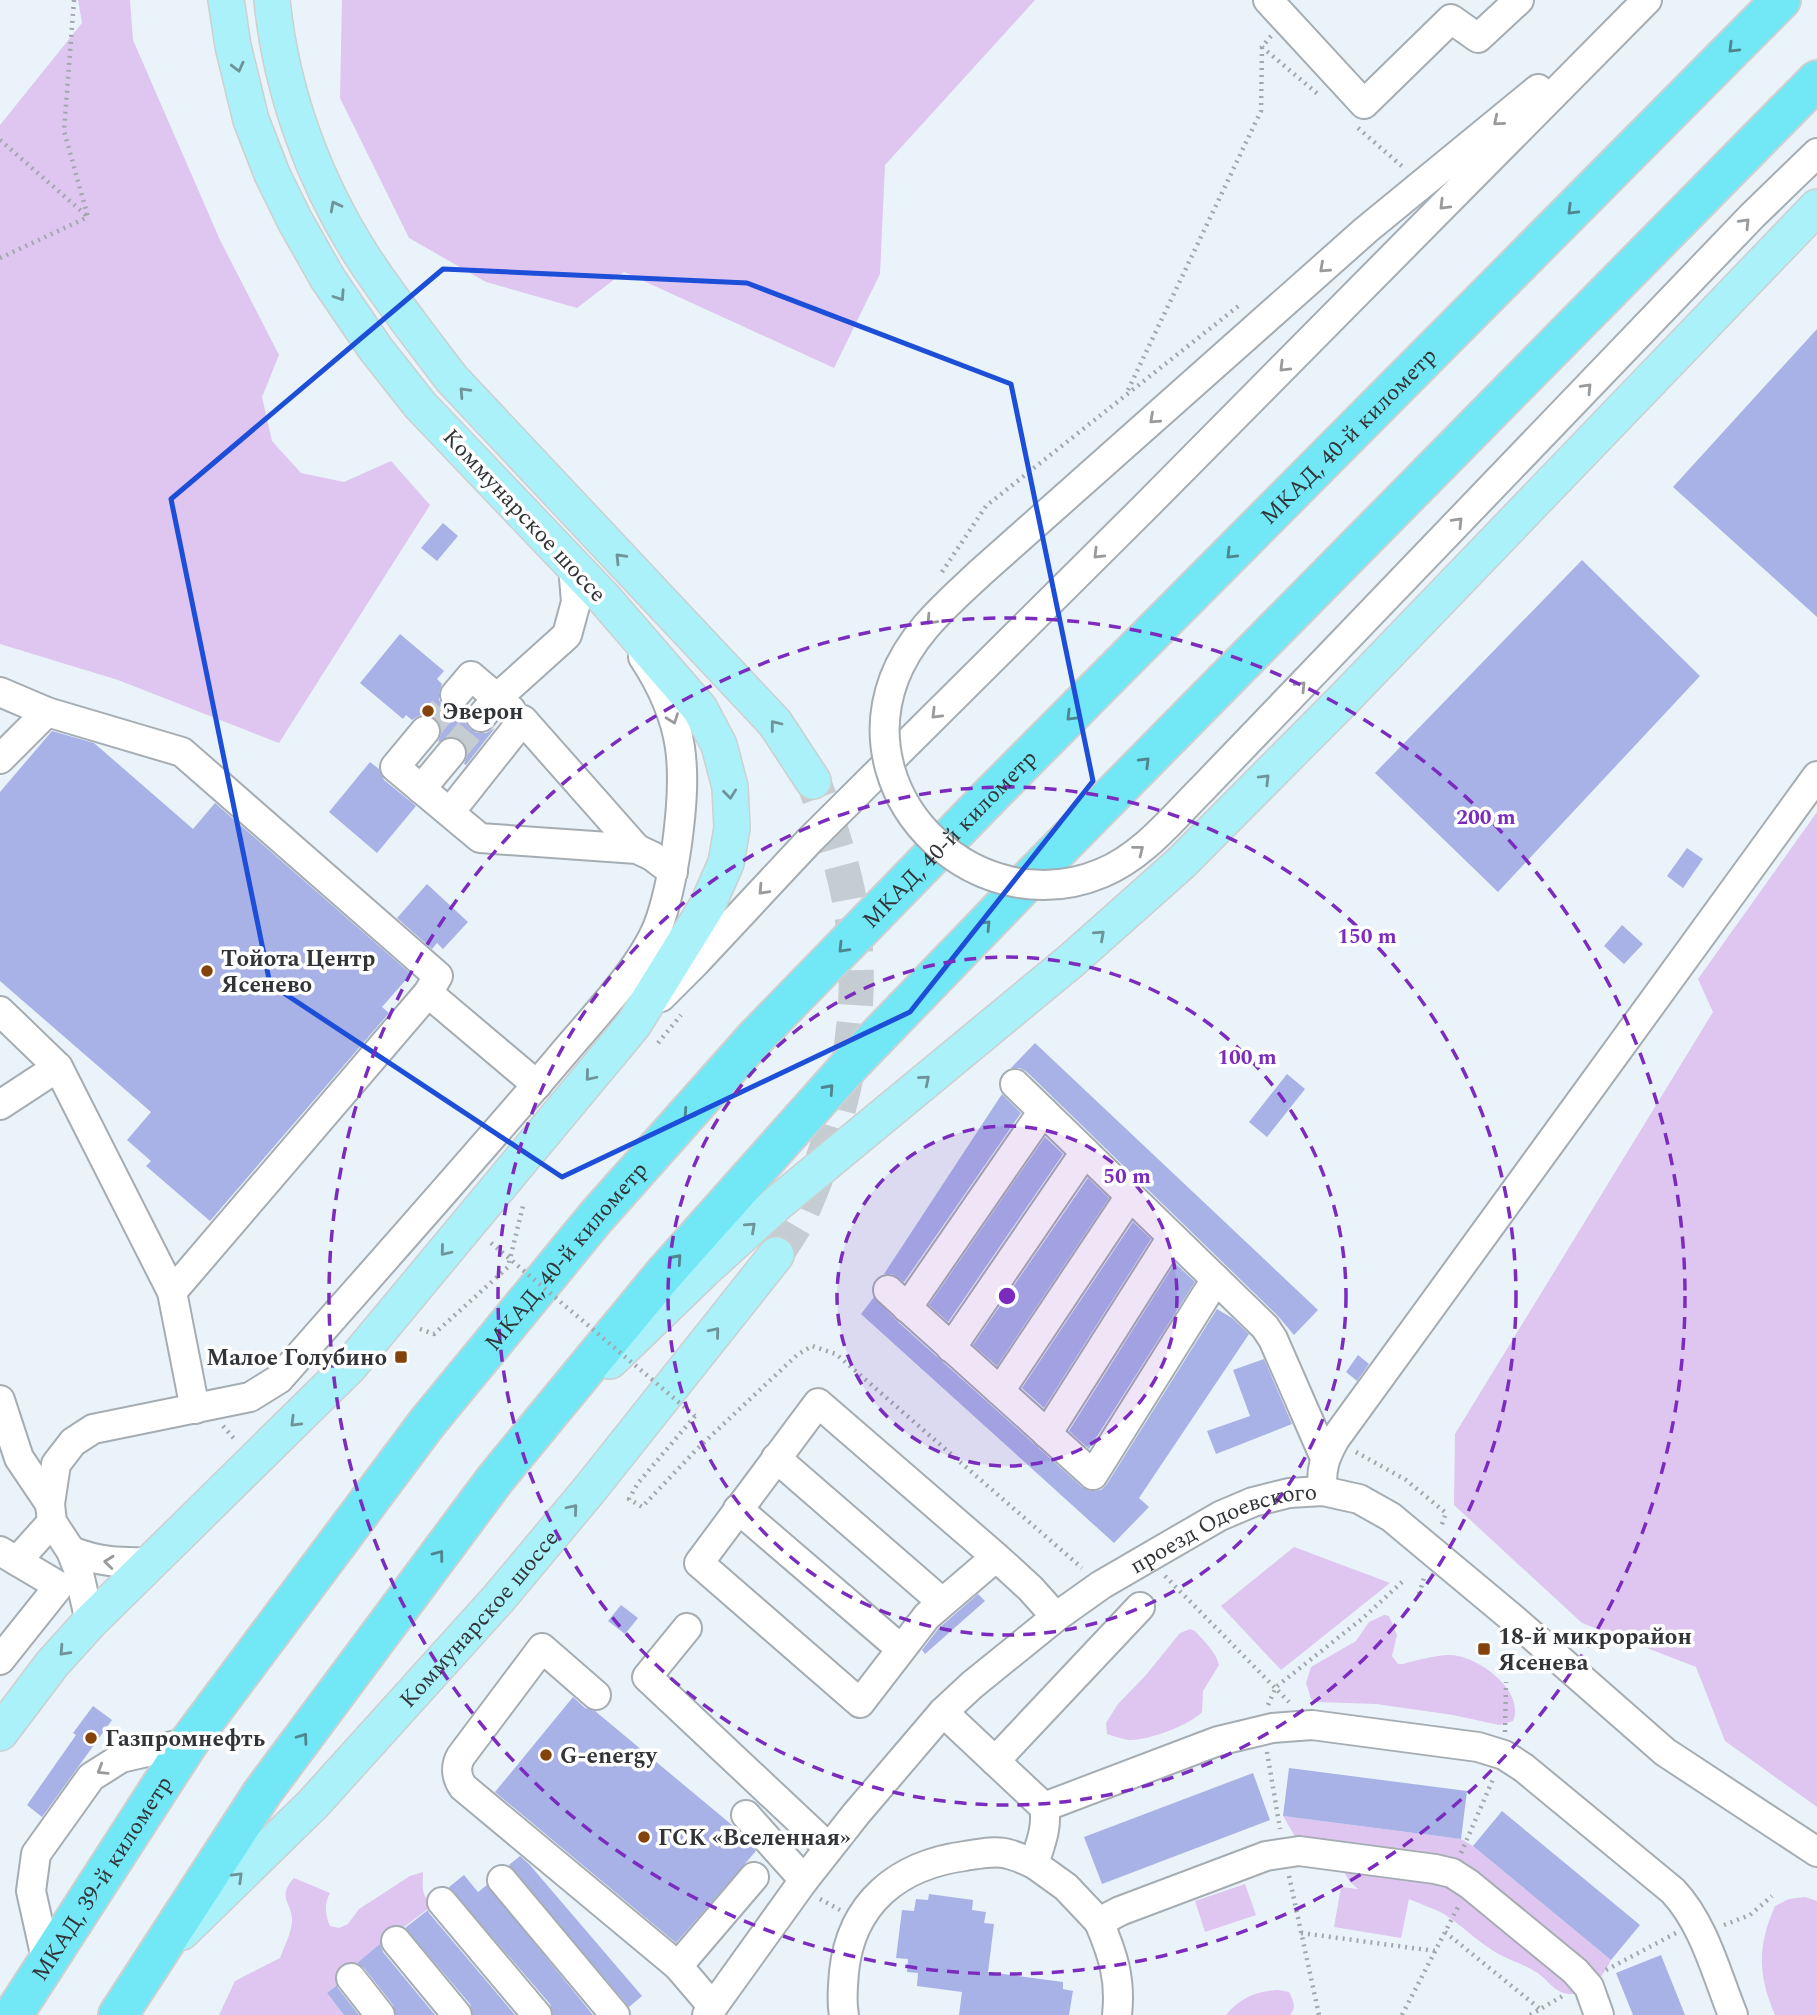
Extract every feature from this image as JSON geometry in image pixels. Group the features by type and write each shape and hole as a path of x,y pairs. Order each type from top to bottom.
{"highway":[{"name":"МКАД, 40-й километр","path":"189,1742 427,1423 596,1217 756,1037 993,793 1781,0"},
{"path":"118,2015 262,1793 496,1478 663,1275 850,1065 1056,852 1817,80"},
{"name":"МКАД, 39-й километр","path":"13,2015 189,1742"}],"main road":[{"name":"Коммунарское шоссе","path":"0,1733 52,1664 90,1622 349,1367 643,1037 726,863 732,828 730,787 719,745 700,709 603,597 420,405 375,348 328,279 284,197 251,120 233,46 226,0"},
{"name":"Коммунарское шоссе","path":"272,0 280,53 293,107 311,155 362,256 398,308 452,379 775,723 813,781"},
{"path":"524,1444 704,1270 779,1202 1072,960 1181,863 1346,697 1817,206"},
{"name":"Коммунарское шоссе","path":"155,1959 313,1804 499,1598 590,1489 776,1255"}],"street":[{"path":"1277,9 1364,104 1451,19 1478,38 1519,0"},
{"path":"1646,0 1366,230 980,573 918,634 893,681 887,708 889,762 897,789 910,813 926,834 946,853 969,868 994,878 1048,886 1101,874 1147,845 1752,216 1817,153"},
{"path":"643,1037 696,962 810,840 1146,506 1646,0"},
{"path":"489,707 567,635 576,603 573,566"},
{"path":"0,1660 59,1586 8,1556 51,1513 57,1464 74,1442 93,1429 250,1396 279,1379 537,1085 632,971 658,927 673,872 682,805 684,763 675,721 652,671 603,597"},
{"path":"455,695 471,676 489,707 523,720 637,849"},
{"path":"0,692 47,712 182,752 438,976 428,993 172,1292"},
{"path":"0,759 47,712"},
{"path":"450,812 523,720"},
{"path":"425,731 395,767 480,838 637,849 652,856 673,872"},
{"path":"421,789 451,753"},
{"path":"1322,1491 1321,1474 1325,1458 1335,1439 1817,776"},
{"path":"428,993 537,1085"},
{"path":"0,1012 58,1067 172,1292 195,1409"},
{"path":"0,1105 58,1067"},
{"path":"1015,1084 1265,1327 1273,1339 1325,1458"},
{"path":"1043,1111 897,1299 1093,1475 1216,1279"},
{"path":"951,1348 1085,1152"},
{"path":"1000,1391 1130,1196"},
{"path":"1047,1434 1172,1237"},
{"path":"0,1400 19,1458 71,1551 78,1569 90,1622"},
{"path":"996,1557 927,1616 860,1703 698,1563 818,1403 996,1557 1030,1588 1056,1617"},
{"path":"776,1458 942,1602"},
{"name":"проезд Одоевского","path":"710,2011 829,1847 900,1760 943,1712 972,1685 1056,1617 1101,1585 1220,1516 1253,1502 1289,1493 1322,1491 1359,1499 1391,1517 1511,1617 1665,1752 1817,1852"},
{"path":"738,1509 901,1649"},
{"path":"71,1551 92,1560 150,1562"},
{"path":"995,1761 1140,1607"},
{"path":"687,1628 648,1677 829,1847"},
{"path":"596,1695 542,1648 461,1756 457,1763 458,1780 463,1787 678,1966 710,2011"},
{"path":"943,1712 1044,1807 1045,1829 1034,1864"},
{"path":"1044,1807 1218,1741 1297,1725 1478,1747 1504,1755 1524,1768 1673,1891 1686,1905 1698,1928 1733,2015"},
{"path":"47,1963 31,1891 36,1854 91,1777 121,1758 189,1742"},
{"path":"746,1815 804,1880"},
{"path":"1099,1922 1266,1856 1284,1852 1299,1851 1461,1878 1575,1971 1589,1987 1599,2015"},
{"path":"844,2015 841,2000 846,1953 857,1921 872,1902 887,1887 911,1871 944,1858 1006,1853 1034,1864 1066,1887 1099,1922 1114,1958 1119,1994 1118,2015"},
{"path":"678,1966 754,1877"},
{"path":"502,1880 615,2015"},
{"path":"442,1902 537,2015"},
{"path":"396,1941 457,2015"},
{"path":"351,1979 380,2015"}],"path":[{"path":"74,0 64,131 88,216"},
{"path":"1126,394 1261,111 1262,47 1277,9"},
{"path":"1262,47 1324,99"},
{"path":"1354,125 1406,169 1396,177"},
{"path":"0,140 88,216"},
{"path":"0,258 88,216"},
{"path":"942,573 986,506 1244,302"},
{"path":"643,1037 687,1008"},
{"path":"420,1329 434,1334 509,1267 521,1208 530,1197"},
{"path":"491,1243 695,1416 638,1483 629,1499"},
{"path":"1148,1558 1276,1686 1294,1707 1297,1725"},
{"path":"1276,1686 1363,1618 1402,1582"},
{"path":"1402,2015 1445,1932 1504,1755 1506,1682"},
{"path":"1530,2015 1616,1964 1698,1928 1750,1916 1772,1896"},
{"path":"1445,1932 1540,2010"},
{"path":"1301,1933 1435,1951"}],"highlighted area":[{"path":"443,269 747,283 1011,384 1093,781 910,1012 562,1177 270,984 171,499"}],"shaded area":[{"path":"78,0 130,0 133,40 220,240 279,355 262,397 272,441 301,473 344,482 391,461 430,505 279,743 118,680 0,644 0,125 82,23"},
{"path":"342,0 1035,0 885,165 880,274 834,368 624,272 577,308 486,282 409,238 340,98"},
{"path":"1817,812 1817,1807 1725,1741 1696,1667 1582,1623 1454,1505 1455,1434 1713,1012 1698,979"},
{"path":"1294,1547 1390,1583 1281,1670 1221,1606"},
{"path":"1384,1615 1389,1616 1397,1635 1392,1656 1398,1664 1447,1655 1471,1660 1484,1667 1505,1686 1515,1709 1513,1721 1499,1725 1453,1715 1376,1704 1316,1702 1311,1699 1306,1683 1311,1667 1356,1641 1369,1622"},
{"path":"1190,1629 1209,1647 1219,1665 1203,1691 1202,1712 1178,1727 1146,1738 1129,1740 1107,1734 1106,1723 1118,1704 1180,1633"},
{"path":"1283,1816 1461,1839 1611,1960 1591,1987 1579,1993 1566,1994 1536,1972 1492,1950 1444,1914 1409,1899 1401,1938 1334,1927 1341,1887 1358,1889 1350,1882 1333,1853 1296,1838"},
{"path":"423,1872 424,1894 433,1905 350,1968 344,1979 327,1993 344,2015 219,2015 235,1981 280,1958 292,1925 285,1895 294,1878 330,1893 326,1905 327,1917 330,1926 339,1928 348,1924 359,1909 410,1876"},
{"path":"1245,1884 1256,1915 1205,1932 1195,1901"},
{"path":"1805,1897 1817,1901 1817,2015 1775,2015 1763,1974 1765,1935 1775,1906 1789,1899"},
{"path":"1278,1990 1289,1992 1294,2006 1290,2015 1226,2015 1249,1996"}],"building":[{"path":"1817,329 1817,617 1673,487"},
{"path":"443,523 458,536 437,561 421,548"},
{"path":"1582,560 1700,676 1498,892 1375,773"},
{"path":"400,634 444,671 437,679 442,684 439,700 444,707 453,711 468,706 465,722 477,733 486,733 495,728 466,765 467,748 461,740 453,737 438,742 441,726 435,718 420,715 412,720 406,715 403,719 360,683"},
{"name":"Тойота Центр Ясенево","path":"52,731 94,743 193,829 215,803 411,974 382,1007 389,1013 210,1221 146,1166 151,1161 127,1140 151,1112 0,981 0,792"},
{"path":"370,762 379,769 384,780 416,806 377,853 329,812"},
{"path":"1687,848 1703,859 1683,888 1667,876"},
{"path":"427,884 468,922 443,949 437,943 432,949 397,918"},
{"path":"1622,925 1643,944 1624,964 1604,946"},
{"path":"1035,1043 1318,1310 1294,1335 1277,1315 1027,1072 1020,1068 1011,1068"},
{"path":"1287,1074 1305,1089 1267,1137 1249,1122"},
{"path":"1002,1094 1021,1113 904,1282 892,1274 884,1274"},
{"path":"1045,1137 1063,1154 948,1322 929,1305"},
{"path":"1088,1178 1109,1198 997,1366 973,1345"},
{"path":"1133,1222 1151,1239 1044,1408 1022,1388"},
{"path":"1175,1263 1195,1282 1089,1449 1069,1431"},
{"path":"874,1297 897,1321 1082,1487 1091,1491 1101,1490 1107,1484 1217,1309 1232,1318 1249,1334 1139,1498 1149,1507 1114,1543 861,1314"},
{"path":"1358,1355 1369,1364 1357,1381 1346,1372"},
{"path":"1264,1359 1292,1424 1216,1454 1207,1431 1250,1416 1233,1370"},
{"path":"978,1594 985,1601 925,1654 922,1650 939,1628"},
{"path":"621,1605 638,1618 625,1634 608,1621"},
{"name":"ГСК «Вселенная»","path":"573,1697 585,1708 595,1711 738,1830 756,1851 676,1943 495,1792"},
{"path":"93,1706 112,1720 42,1817 27,1805"},
{"path":"1289,1768 1467,1791 1461,1839 1283,1816"},
{"path":"1253,1773 1270,1820 1102,1884 1084,1837"},
{"path":"1502,1811 1640,1925 1611,1960 1473,1846"},
{"path":"520,1856 642,1996 629,2007 509,1865"},
{"path":"464,1875 478,1892 487,1885 593,2015 553,2015 550,2004 449,1887"},
{"path":"929,1894 973,1900 972,1910 986,1912 984,1923 994,1924 988,1972 1063,1982 1063,1989 1073,1991 1069,2015 959,2015 962,1992 917,1986 918,1973 907,1972 908,1959 896,1958 902,1910 914,1911 916,1899 928,1900"},
{"path":"428,1910 515,2015 473,2015 470,2004 405,1928"},
{"path":"380,1944 383,1952 435,2015 396,2015 393,2005 357,1963"},
{"path":"1661,1955 1685,2015 1633,2015 1616,1973"},
{"path":"337,1985 359,2015 344,2015 327,1993"}],"tunnel":[{"path":"425,731 455,695"},
{"path":"451,753 481,717"},
{"path":"776,1255 803,1209 831,1134 842,1096 855,1017 855,938 849,898 834,839 813,781"}],"place":[{"name":"Эверон","path":"428,711"},
{"name":"Тойота Центр Ясенево","path":"207,971"},
{"name":"Малое Голубино","path":"401,1357"},
{"name":"18-й микрорайон Ясенева","path":"1484,1649"},
{"name":"Газпромнефть","path":"91,1738"},
{"name":"G-energy","path":"546,1755"},
{"name":"ГСК «Вселенная»","path":"644,1837"}]}
